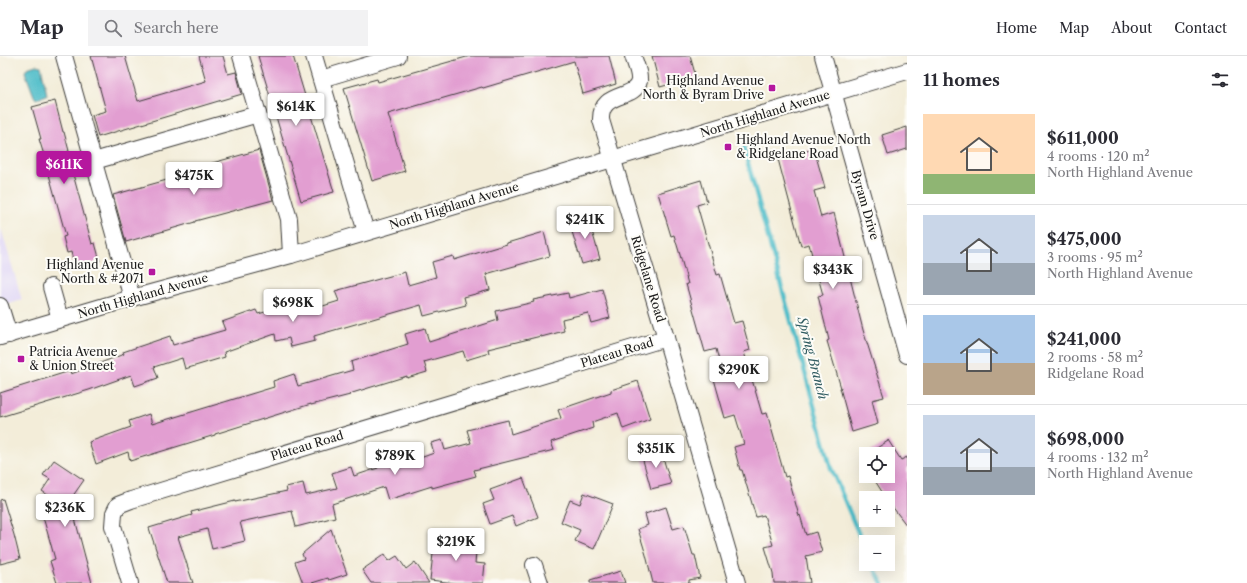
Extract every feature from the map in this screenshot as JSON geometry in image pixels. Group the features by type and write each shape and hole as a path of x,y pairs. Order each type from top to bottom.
{"street":[{"path":"64,56 132,298"},
{"path":"241,56 289,219 291,255"},
{"path":"314,56 366,232"},
{"path":"321,79 398,56"},
{"name":"Ridgelane Road","path":"633,56 639,79 637,86 632,91 607,102 600,114 602,126 666,338 737,583"},
{"name":"Byram Drive","path":"823,56 907,355"},
{"name":"North Highland Avenue","path":"4,336 132,298 291,255 907,71"},
{"path":"94,161 258,114"},
{"path":"51,287 60,319"},
{"path":"0,306 4,336"},
{"name":"Plateau Road","path":"130,583 113,526 114,513 118,506 131,500 666,338"},
{"path":"534,565 540,583"}],"shaded area":[{"path":"0,225 22,300 0,307"}],"water":[{"path":"36,65 41,66 47,95 36,99 25,72 27,68"}],"building":[{"path":"91,56 125,56 138,101 206,81 199,56 223,56 228,74 236,72 242,94 98,137 92,115 106,111"},
{"path":"258,56 293,56 334,192 301,201"},
{"path":"470,56 609,56 616,84 583,94 574,61 388,114 405,171 372,181 344,88 377,79 378,82"},
{"path":"652,56 690,56 696,77 660,87"},
{"path":"55,101 92,244 95,243 100,261 75,268 71,252 67,253 63,237 66,236 48,171 45,172 41,156 44,155 39,139 41,139 32,107"},
{"path":"907,127 907,149 888,155 882,135"},
{"path":"814,149 825,188 814,191 821,217 834,213 863,330 884,397 872,400 878,424 852,432 827,341 829,340 818,296 823,295 809,244 801,246 778,159"},
{"path":"259,150 273,200 195,221 126,242 113,195 192,173 191,169"},
{"path":"701,180 707,202 697,205 717,275 720,274 734,323 742,321 750,350 744,352 762,414 767,413 785,477 788,476 806,535 816,532 822,552 806,556 810,583 774,583 773,573 765,547 773,545 764,515 756,517 734,447 744,444 735,415 725,418 714,379 723,376 716,349 705,352 686,284 688,284 680,255 674,235 671,236 658,193"},
{"path":"588,217 600,259 582,264 569,222"},
{"path":"544,232 550,256 486,274 490,290 464,297 466,305 424,316 421,305 314,336 315,341 291,347 289,338 276,341 275,334 224,352 225,357 185,369 182,358 154,367 158,378 135,386 131,375 89,390 0,417 0,393 70,371 71,374 124,354 123,352 170,336 173,345 225,330 222,322 256,310 258,314 304,301 307,311 339,301 335,291 405,272 408,285 436,277 432,262 453,256 454,260"},
{"path":"602,289 610,318 591,323 588,313 562,319 564,331 488,349 489,353 466,360 463,351 424,362 427,372 407,378 407,376 349,394 350,395 311,404 130,461 128,452 96,464 89,442 131,427 129,421 149,414 152,424 274,387 273,381 294,374 298,386 353,370 351,362 408,344 405,334 425,328 429,342 498,320 496,311 534,302 533,300 568,293 569,298"},
{"path":"638,381 650,419 623,429 618,413 592,422 593,428 551,442 554,450 474,470 476,476 432,488 432,486 388,500 384,487 332,504 335,517 296,527 292,511 240,522 245,541 212,549 207,529 178,537 193,583 167,583 149,528 192,515 191,512 235,501 287,491 286,487 303,483 306,495 337,488 332,473 351,467 354,476 378,468 376,460 395,454 398,466 434,453 431,443 442,440 445,450 471,443 467,430 508,420 511,434 561,418 558,410"},
{"path":"888,441 893,447 878,447"},
{"path":"660,448 671,484 651,489 641,453"},
{"path":"895,451 901,460 907,457 907,526 895,510 895,491 882,491 876,483 895,483"},
{"path":"54,460 84,480 70,500 92,583 57,583 50,561 55,559 43,517 70,510 42,491 50,479 43,475"},
{"path":"523,478 538,517 516,526 512,516 490,524 483,504 494,500 490,490"},
{"path":"584,493 613,504 594,549 575,541 580,530 561,522 570,500 580,504"},
{"path":"3,499 20,559 0,564 0,500"},
{"path":"666,507 673,529 684,526 693,555 695,555 700,578 689,580 689,583 653,583 638,529 648,525 645,514"},
{"path":"331,529 347,574 329,580 328,578 312,583 303,583 295,562 304,559 302,554"},
{"path":"435,536 477,541 475,563 485,564 483,583 455,583 430,580"},
{"path":"385,554 389,561 397,556 406,569 415,562 429,583 371,583 362,570"},
{"path":"621,571 625,583 590,583 590,580"}],"waterway":[{"name":"Spring Branch","path":"743,145 831,468 859,535"},
{"name":"Spring Branch","path":"876,571 882,583"}],"place":[{"name":"Highland Avenue North & Byram Drive","path":"772,88"},
{"name":"Highland Avenue North & Ridgelane Road","path":"728,147"},
{"name":"Highland Avenue North & #2071","path":"152,272"},
{"name":"Patricia Avenue & Union Street","path":"21,359"}]}
